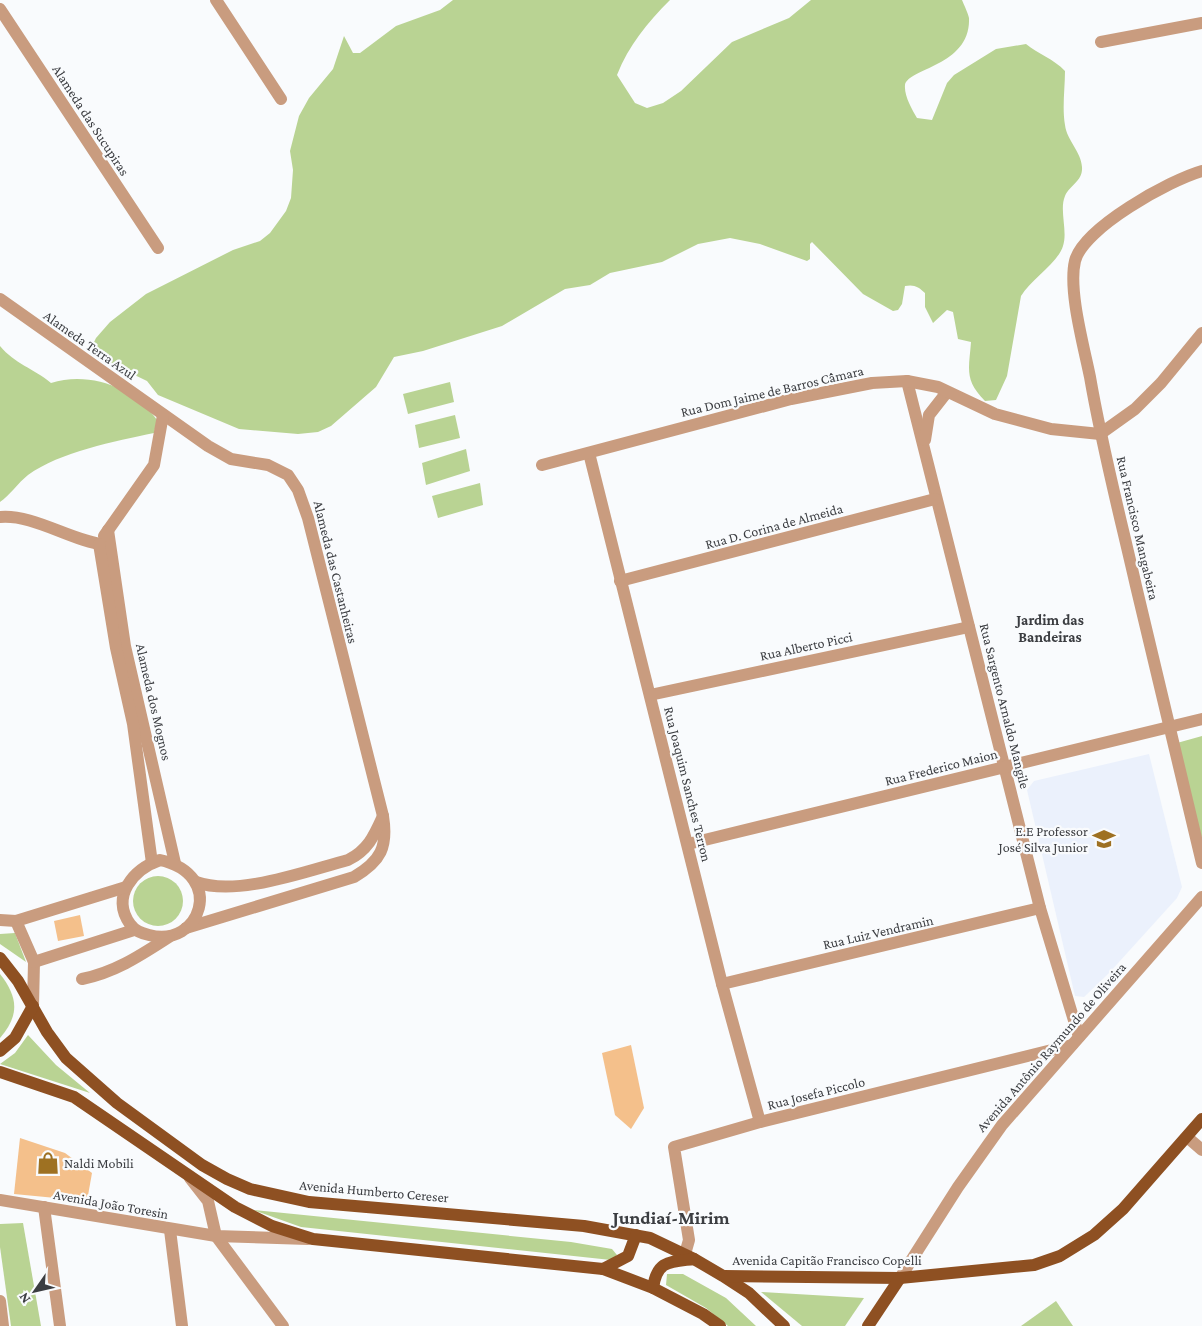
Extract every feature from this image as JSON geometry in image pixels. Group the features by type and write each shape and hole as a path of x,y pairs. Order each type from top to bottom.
{"main road":[{"name":"Avenida Humberto Cereser","path":"0,958 33,1006 55,1044 66,1058 88,1079 202,1165 250,1189 309,1202 584,1226 636,1234 650,1238 690,1256 723,1276 749,1293 784,1326"},
{"path":"0,1051 15,1038 33,1006"},
{"path":"0,1072 74,1098 235,1207 272,1226 314,1238 603,1269 653,1288 703,1314 720,1326"},
{"name":"Avenida Capitão Francisco Copelli","path":"723,1276 900,1278 1034,1265 1060,1256 1094,1235 1123,1209 1202,1119"},
{"path":"603,1269 628,1256 636,1234"},
{"path":"653,1288 655,1274 662,1266 690,1256"},
{"name":"Avenida Antônio Raymundo de Oliveira","path":"868,1326 900,1278"}],"street":[{"path":"216,0 281,99"},
{"name":"Alameda das Sucupiras","path":"0,9 158,248"},
{"path":"1101,42 1202,23"},
{"name":"Rua Francisco Mangabeira","path":"1202,170 1182,177 1158,190 1120,214 1090,238 1080,249 1075,261 1074,278 1100,434 1202,863"},
{"name":"Alameda Terra Azul","path":"0,299 163,415"},
{"path":"1100,434 1135,410 1202,334"},
{"name":"Rua Dom Jaime de Barros Câmara","path":"542,465 791,400 872,383 907,381 938,387 995,414 1050,429 1100,434"},
{"name":"Rua Sargento Arnaldo Mangile","path":"907,381 925,450 935,499 1006,767 1075,1041"},
{"path":"925,450 929,415 947,392"},
{"path":"0,517 21,519 104,545 108,530 154,465 163,415"},
{"name":"Alameda das Castanheiras","path":"163,415 208,446 232,459 268,465 280,470 288,475 298,490 308,518 383,816 385,842 381,853 374,863 354,877 186,928"},
{"name":"Rua Joaquim Sanches Terron","path":"588,453 722,984 760,1122"},
{"name":"Rua D. Corina de Almeida","path":"620,581 935,499"},
{"name":"Alameda dos Mognos","path":"104,545 116,648 133,724 152,863"},
{"name":"Alameda dos Mognos","path":"104,545 175,863"},
{"name":"Rua Alberto Picci","path":"650,695 969,626"},
{"name":"Rua Frederico Maion","path":"688,844 1202,719"},
{"path":"196,882 210,888 238,887 348,860 357,856 372,842 383,816"},
{"path":"82,979 105,974 122,966 186,928 194,919 199,907 200,894 196,882 187,871 175,863 160,860 137,872 126,887 122,901 127,919 134,930"},
{"path":"0,920 16,921 126,887"},
{"name":"Avenida Antônio Raymundo de Oliveira","path":"900,1278 958,1187 1002,1125 1202,897"},
{"name":"Rua Luiz Vendramin","path":"722,984 1040,908"},
{"path":"16,921 34,962 33,1006"},
{"path":"34,962 134,930 157,937 171,936"},
{"name":"Rua Josefa Piccolo","path":"690,1256 674,1148 760,1122 1075,1041"},
{"path":"1188,1137 1202,1150"},
{"path":"189,1176 208,1201 216,1236 283,1326"},
{"name":"Avenida João Toresin","path":"0,1200 170,1230 216,1236 314,1238"},
{"path":"44,1207 60,1326"},
{"path":"170,1230 182,1326"},
{"path":"0,1301 3,1326"}],"shaded area":[{"name":"E.E Professor José Silva Junior","path":"1149,754 1182,887 1177,898 1109,973 1084,997 1075,996 1027,790 1034,781"}],"green space":[{"path":"453,0 670,0 639,35 617,75 635,103 647,108 663,103 681,91 732,42 789,18 811,0 962,0 969,18 967,34 960,46 950,56 909,79 905,85 907,98 917,118 932,120 947,83 954,75 996,49 1026,44 1056,63 1065,71 1064,118 1066,131 1081,161 1082,172 1067,192 1063,202 1065,234 1063,246 1056,259 1031,283 1021,296 1007,376 996,400 985,401 974,387 969,374 971,342 958,339 953,312 947,310 933,323 925,307 925,293 911,285 905,286 902,304 898,310 893,311 863,294 812,242 810,244 810,259 807,261 760,244 730,238 698,244 662,262 610,273 590,285 565,289 502,326 423,351 394,357 376,387 331,426 318,432 298,434 239,429 158,395 147,381 118,367 90,350 96,338 110,322 146,294 233,250 260,241 270,233 286,211 291,198 293,170 290,151 299,116 309,98 333,69 344,36 353,53 360,53 396,26 440,10"},
{"path":"0,346 18,362 51,383 80,379 110,385 123,391 147,408 157,420 154,433 88,448 56,460 28,475 0,502"},
{"path":"450,382 454,402 408,414 403,394"},
{"path":"455,415 460,438 419,448 415,425"},
{"path":"466,449 470,471 426,485 422,463"},
{"path":"480,483 483,505 438,518 432,496"},
{"path":"1202,736 1202,839 1177,743"},
{"path":"163,876 176,883 182,891 182,911 176,919 168,925 153,926 140,919 134,911 133,896 140,883 148,877"},
{"path":"15,933 26,962 0,944 0,934"},
{"path":"0,974 13,998 14,1014 0,1038"},
{"path":"28,1035 56,1065 90,1093 0,1064 15,1053"},
{"path":"253,1210 571,1242 612,1249 617,1255 611,1260 301,1227"},
{"path":"23,1223 41,1326 11,1326 0,1247 0,1224"},
{"path":"667,1274 683,1274 726,1298 756,1326 728,1326 706,1308 666,1285"},
{"path":"761,1292 864,1298 845,1326 802,1326"},
{"path":"1056,1301 1073,1326 1021,1326"}],"building":[{"path":"80,915 84,936 58,941 54,921"},
{"path":"631,1045 644,1108 631,1129 615,1115 602,1053"},
{"name":"Naldi Mobili","path":"20,1138 65,1153 92,1173 87,1201 14,1194"}],"place":[{"name":"E.E Professor José Silva Junior","path":"1104,839"},
{"name":"Naldi Mobili","path":"48,1163"}],"district":[{"name":"Jardim das Bandeiras","path":"1050,628"},
{"name":"Jundiaí-Mirim","path":"671,1217"}]}
